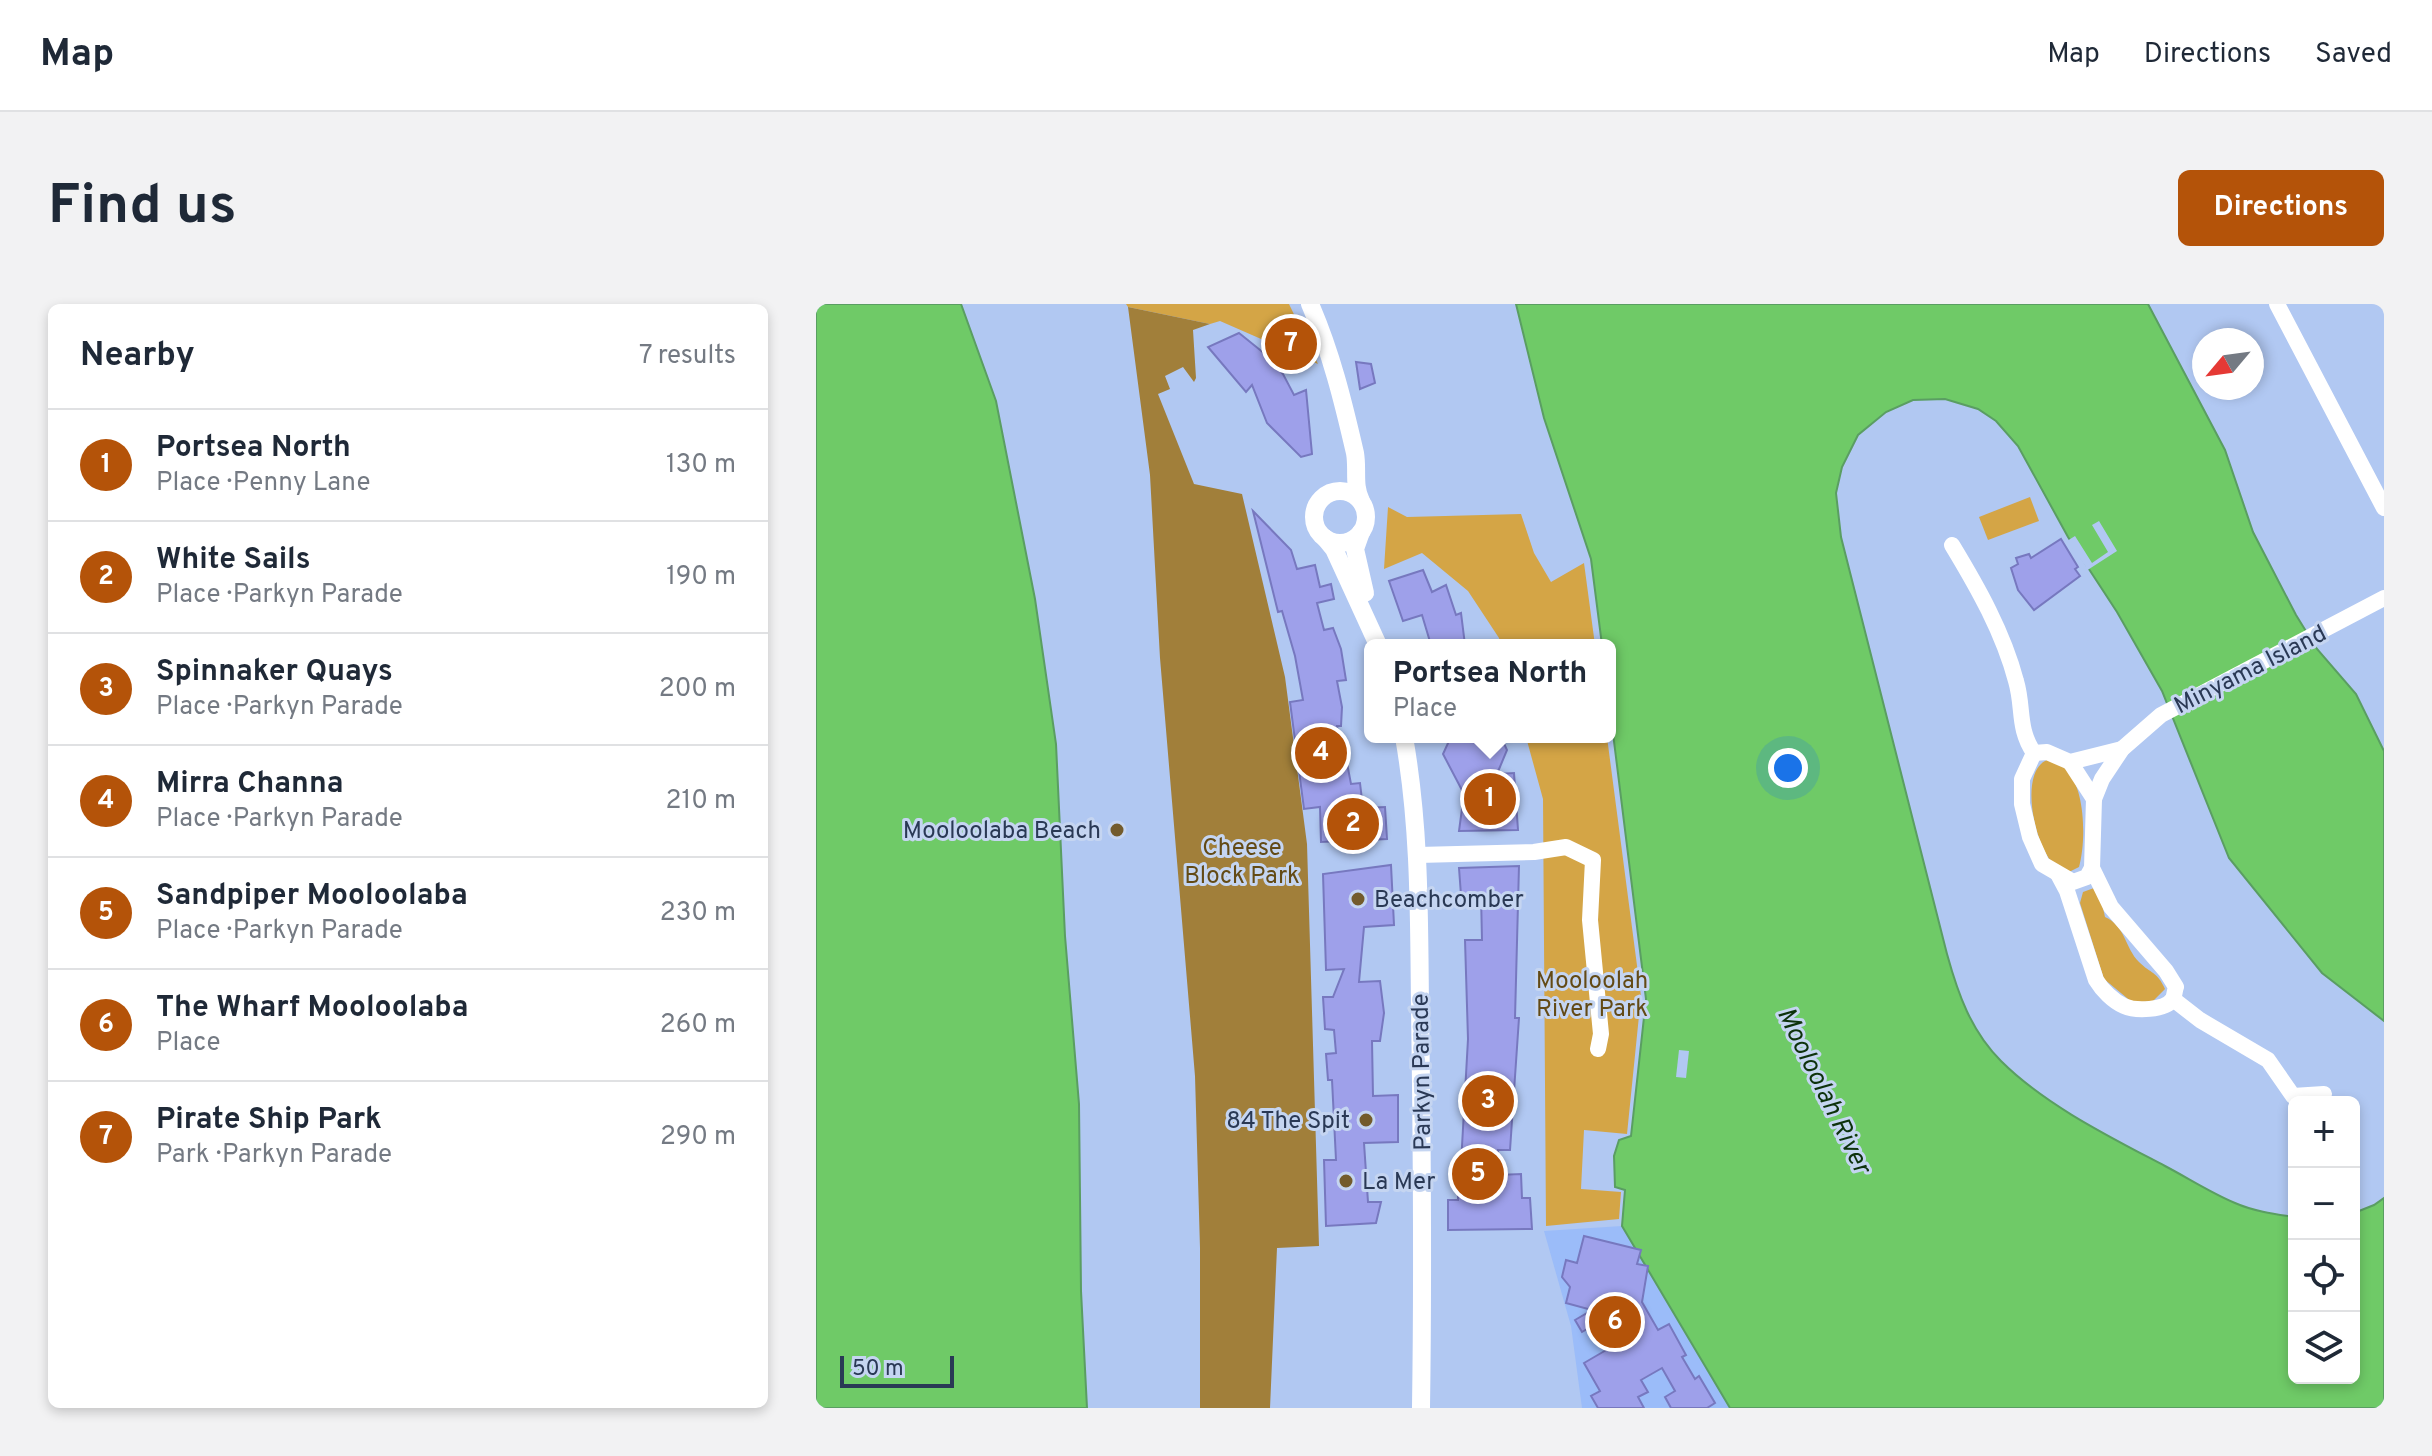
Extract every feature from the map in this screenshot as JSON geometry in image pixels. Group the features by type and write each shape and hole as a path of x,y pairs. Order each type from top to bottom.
{"street":[{"path":"1310,304 1334,367 1356,459 1356,489 1366,517 1356,546 1356,557 1376,639"},
{"path":"2277,304 2384,508"},
{"path":"1348,429 1344,473 1337,487 1319,501 1314,513 1316,527 1334,549 1376,639"},
{"path":"1331,492 1347,491 1361,501"},
{"path":"1325,538 1345,543 1361,532"},
{"path":"1952,545 1984,596 2017,681 2024,738 2034,753 2022,779 2022,804 2030,837 2042,864 2059,876 2073,882 2082,881 2092,868"},
{"name":"Minyama Island","path":"2324,1094 2293,1096 2268,1060 2200,1020 2173,999 2176,987 2111,907 2092,868 2094,799 2102,779 2122,749 2161,715 2384,598"},
{"name":"Parkyn Parade","path":"1405,743 1413,787 1418,855 1423,1230 1421,1408"},
{"name":"Minyama Island","path":"2034,753 2047,752 2070,762 2122,749"},
{"path":"2070,762 2094,799"},
{"path":"1418,855 1534,852 1566,847 1593,860 1590,920 1601,1034 1598,1049"},
{"path":"2059,876 2102,990 2125,1007 2149,1009 2168,1004 2173,999"}],"shaded area":[{"path":"1622,1226 1730,1408 1582,1408 1571,1326 1544,1231"}],"green space":[{"path":"1126,304 1289,304 1318,364 1220,321 1210,324 1128,307"},
{"name":"Cheese Block Park","path":"1128,307 1210,324 1193,330 1194,382 1183,367 1165,376 1170,389 1158,394 1194,484 1242,494 1285,677 1307,844 1319,1246 1277,1248 1270,1408 1200,1408 1200,1248 1195,1076 1160,658 1150,475"},
{"path":"2030,497 2039,521 1988,540 1979,517"},
{"path":"1388,507 1407,517 1521,514 1534,553 1551,582 1584,563 1594,639 1499,639 1468,591 1422,553 1384,569"},
{"name":"Mooloolah River Park","path":"1528,743 1608,743 1641,996 1627,1134 1584,1130 1581,1189 1621,1192 1619,1219 1546,1226 1543,799"},
{"path":"2050,759 2073,778 2081,802 2081,857 2079,867 2069,872 2058,868 2049,858 2032,810 2034,777 2040,765"},
{"path":"2094,888 2101,899 2105,917 2117,925 2134,956 2162,983 2165,989 2153,1001 2133,1003 2104,979 2080,903 2083,892"}],"water":[{"path":"816,304 961,304 996,401 1035,599 1056,744 1065,936 1079,1104 1081,1291 1087,1408 816,1408"},
{"name":"Mooloolah River","path":"1516,304 2148,304 2192,387 2192,400 2199,400 2225,450 2253,532 2296,615 2317,649 2356,694 2384,751 2384,1021 2322,973 2229,858 2162,691 2117,612 2068,537 2018,446 1996,421 1978,409 1945,399 1913,400 1886,412 1858,435 1842,467 1836,493 1841,537 1947,954 1961,998 1981,1037 2018,1077 2101,1132 2235,1203 2288,1216 2288,1384 2360,1384 2360,1211 2384,1198 2384,1408 1730,1408 1622,1226 1625,1190 1615,1187 1614,1156 1619,1140 1631,1136 1646,999 1614,743 1616,639 1601,639 1591,559 1544,418"}],"pier":[{"path":"2099,521 2117,551 2086,571 2067,541 2075,536 2092,563 2108,552 2092,525"},
{"path":"1679,1050 1689,1051 1686,1078 1676,1077"}],"building":[{"path":"1239,333 1283,374 1294,395 1306,390 1312,454 1301,457 1267,423 1252,385 1246,392 1208,347"},
{"path":"1356,362 1371,364 1375,383 1360,389"},
{"path":"1253,511 1291,550 1297,569 1315,565 1320,587 1331,584 1334,599 1317,603 1324,630 1333,628 1341,649 1346,680 1337,681 1342,707 1341,726 1337,726 1341,750 1349,758 1351,784 1360,783 1363,808 1385,807 1387,839 1321,842 1320,807 1304,809 1290,702 1303,700 1295,656 1282,611 1278,612"},
{"path":"2061,539 2080,576 2034,610 2018,590 2011,568 2018,564 2016,558 2029,554 2031,558"},
{"path":"1423,570 1432,592 1446,585 1456,615 1461,613 1464,639 1429,639 1422,615 1403,621 1389,581"},
{"path":"1448,743 1504,743 1507,750 1497,774 1514,773 1518,830 1459,831 1464,794 1443,754"},
{"path":"1391,865 1394,925 1364,927 1359,982 1380,981 1384,1013 1380,1041 1372,1041 1373,1096 1398,1095 1398,1142 1364,1143 1368,1202 1381,1202 1376,1223 1326,1226 1324,1160 1336,1160 1332,1080 1328,1080 1326,1054 1336,1053 1334,1030 1325,1029 1323,997 1333,997 1344,969 1326,970 1323,874"},
{"path":"1519,866 1515,1018 1519,1018 1510,1150 1498,1150 1498,1175 1521,1174 1522,1198 1530,1198 1532,1229 1448,1230 1448,1200 1458,1200 1458,1164 1461,1164 1468,1039 1465,940 1482,940 1481,895 1461,895 1459,868"},
{"path":"1584,1236 1641,1250 1637,1264 1648,1266 1642,1302 1658,1330 1669,1324 1686,1355 1682,1357 1695,1379 1699,1376 1715,1403 1707,1408 1671,1408 1665,1397 1675,1391 1662,1368 1641,1380 1648,1392 1638,1397 1644,1408 1598,1408 1591,1396 1600,1391 1584,1363 1608,1349 1594,1325 1582,1332 1575,1320 1592,1310 1566,1303 1570,1287 1562,1277 1566,1260 1577,1263"}],"place":[{"name":"Pirate Ship Park","path":"1291,344"},
{"name":"Mirra Channa","path":"1321,753"},
{"name":"Portsea North","path":"1490,799"},
{"name":"White Sails","path":"1353,824"},
{"name":"Mooloolaba Beach","path":"1117,830"},
{"name":"Beachcomber","path":"1358,899"},
{"name":"Spinnaker Quays","path":"1488,1101"},
{"name":"84 The Spit","path":"1366,1120"},
{"name":"Sandpiper Mooloolaba","path":"1478,1174"},
{"name":"La Mer","path":"1346,1181"},
{"name":"The Wharf Mooloolaba","path":"1615,1322"}]}
